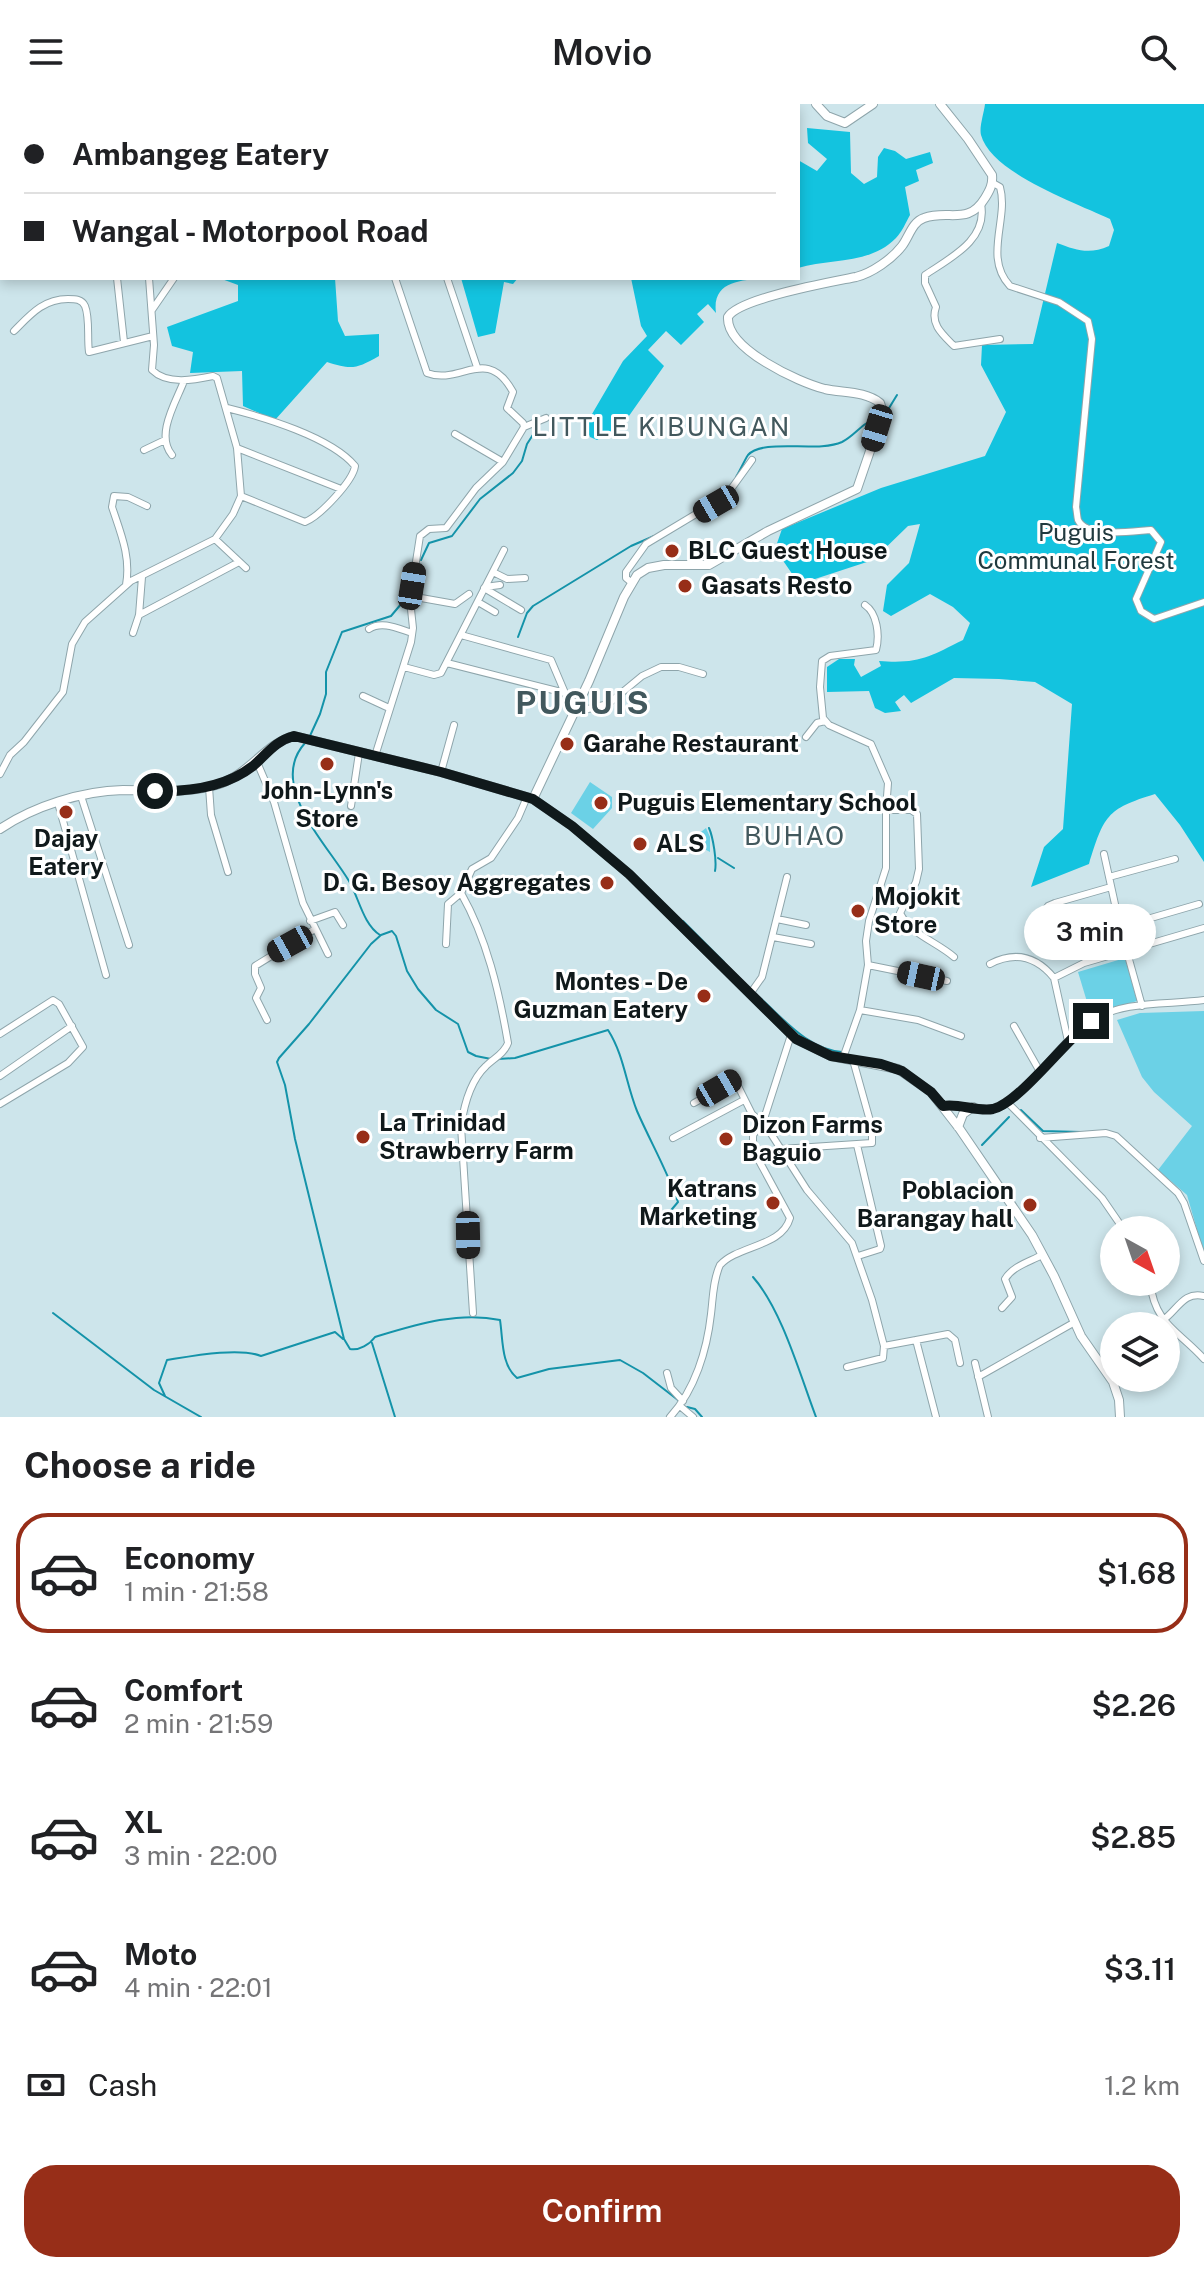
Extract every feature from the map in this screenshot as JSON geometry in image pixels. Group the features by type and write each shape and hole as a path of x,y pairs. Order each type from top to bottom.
{"main road":[{"path":"816,104 827,116 845,123 873,104"},
{"path":"530,798 637,575 648,568 709,565 768,531 857,489 862,481 883,413 880,403 864,395 822,388 766,362 745,348 728,323 731,311 741,306 819,282 859,276 894,255 919,220 934,216 962,216 981,204 993,183 992,175 940,104"},
{"path":"0,829 21,817 81,796 120,790 173,792 221,784 257,762 282,740 294,736 441,772 530,798 572,826 629,874 753,992 791,1035 826,1054 902,1071 931,1092 1024,1222 1081,1336 1113,1382 1120,1417"},
{"path":"958,1127 963,1114 973,1107"}],"street":[{"path":"993,183 1000,187 1002,196 996,248 1004,280 1010,286 1059,302 1088,321 1092,339 1076,507 1079,521 1086,528 1106,532 1151,530 1161,542 1136,599 1141,611 1154,619 1204,602"},
{"path":"981,204 983,214 975,237 925,275 925,283 936,307 934,323 954,346 1000,339"},
{"path":"117,280 124,342"},
{"path":"0,774 10,755 32,733 63,692 72,644 85,622 126,585 215,539 241,496 237,448 217,378 184,381 154,372 149,280"},
{"path":"152,310 173,280"},
{"path":"396,280 427,373 439,378 477,367 505,379 513,392 507,408 524,427"},
{"path":"448,280 477,367"},
{"path":"14,331 37,308 55,300 73,299 85,307 89,352 153,336"},
{"path":"172,455 165,440 167,424 184,381"},
{"path":"227,408 302,433 349,459 355,466 352,479 316,516 305,522 241,496"},
{"path":"375,756 412,633 410,596 420,536 429,529 446,528 476,488 503,462 524,427 546,418"},
{"path":"455,434 503,462"},
{"path":"144,450 165,440"},
{"path":"237,448 341,489"},
{"path":"632,583 626,578 626,572 646,544 716,504 726,496 752,460"},
{"path":"126,585 127,553 112,500 120,495 147,506"},
{"path":"215,539 246,568"},
{"path":"404,667 437,675 447,663 504,550"},
{"path":"139,615 239,562"},
{"path":"493,572 507,579 525,578"},
{"path":"133,633 139,615 142,577"},
{"path":"485,587 500,585"},
{"path":"485,587 521,610"},
{"path":"410,596 455,604 469,594"},
{"path":"478,602 495,612"},
{"path":"781,1149 873,1142 848,1059 868,965 866,941 869,921 888,859 888,783 871,744 834,728 825,721 821,711 821,662 830,656 876,650 878,638 874,613 865,605"},
{"path":"469,617 480,617"},
{"path":"369,629 383,625 412,633"},
{"path":"461,635 552,662 575,709 608,704 642,676 661,667 679,667 703,674"},
{"path":"447,663 565,693"},
{"path":"363,696 389,708"},
{"path":"806,737 817,723 825,721"},
{"path":"441,772 454,725"},
{"path":"351,806 359,753"},
{"path":"257,762 274,802 310,921 328,954"},
{"path":"209,787 211,815 228,872"},
{"path":"81,796 129,945"},
{"path":"446,944 447,907 461,893 471,870 491,858 530,798"},
{"path":"58,803 106,975"},
{"path":"886,810 911,810 919,819 919,869 900,913 909,927 937,942 954,957"},
{"path":"1104,854 1142,1006"},
{"path":"1109,877 1175,859"},
{"path":"753,992 773,937 787,877"},
{"path":"1037,921 1048,906 1111,887"},
{"path":"461,893 473,913 493,971 508,1043 505,1050 477,1076 461,1126 473,1313"},
{"path":"1120,927 1199,904"},
{"path":"310,921 332,912 337,914 343,925"},
{"path":"777,919 806,925"},
{"path":"1054,978 1084,963 1204,928"},
{"path":"267,1020 256,998 261,988 255,966 315,929"},
{"path":"773,937 811,944"},
{"path":"990,964 1005,957 1023,957 1036,962 1054,978 1068,1041"},
{"path":"868,965 947,981"},
{"path":"0,1034 53,1000 59,1004 83,1045 82,1051 45,1078 0,1104"},
{"path":"943,1106 986,1110 1008,1103 1068,1041 1103,1014 1142,1006 1204,1000"},
{"path":"860,1010 918,1020 961,1036"},
{"path":"0,1076 72,1026"},
{"path":"1014,1026 1039,1070"},
{"path":"670,1417 691,1388 708,1336 720,1265 728,1256 781,1234 788,1226 790,1218 754,1146 753,1135 763,1122 791,1035"},
{"path":"694,1103 734,1079 752,1114 763,1122 823,1211 846,1234 858,1256 884,1346 883,1358 847,1367"},
{"path":"673,1138 744,1100"},
{"path":"1008,1103 1102,1198 1114,1216"},
{"path":"1040,1138 1106,1133 1116,1136 1178,1193 1204,1261"},
{"path":"857,1145 881,1246 858,1256"},
{"path":"1002,1308 1012,1297 1006,1276 1042,1255"},
{"path":"1174,1312 1185,1297 1196,1294 1204,1296"},
{"path":"978,1377 1075,1322"},
{"path":"884,1346 948,1334 952,1336 960,1363"},
{"path":"1180,1337 1204,1359"},
{"path":"916,1340 936,1417"},
{"path":"975,1363 988,1417"},
{"path":"667,1373 671,1388 693,1417"}],"shaded area":[{"path":"590,782 612,797 612,808 593,829 571,813"},
{"path":"706,828 710,837 710,852 689,841"},
{"path":"1125,958 1137,1001 1091,1015 1078,972"},
{"path":"1204,1011 1204,1254 1187,1195 1158,1170 1192,1126 1142,1077 1117,1020 1140,1013"}],"green space":[{"name":"Puguis Communal Forest","path":"985,104 1204,104 1204,862 1155,794 1126,805 1109,817 1089,864 1031,887 1044,847 1063,829 1072,704 1035,682 999,679 954,678 911,703 904,695 895,702 901,711 885,713 875,708 869,691 827,692 827,667 839,659 855,659 854,665 861,677 881,666 879,661 914,660 951,646 963,640 970,623 953,607 930,594 891,616 883,611 887,585 909,563 920,524 908,526 873,560 815,579 795,578 775,549 782,529 881,488 985,456 1006,412 981,365 982,345 1033,344 1057,243 1083,250 1109,246 1114,230 1110,219 1036,185 1001,162 988,149 981,135"},
{"path":"807,128 850,132 851,173 864,184 877,177 878,157 884,148 906,159 930,152 933,163 916,170 919,181 905,187 910,215 898,236 886,247 862,257 800,268 800,161 817,171 827,159 808,143"},
{"path":"224,280 335,280 338,321 345,336 379,334 379,356 354,367 327,362 275,420 243,406 242,371 190,373 193,352 172,346 167,327 238,301 238,285"},
{"path":"462,280 516,280 513,284 504,282 495,333 478,337"},
{"path":"631,280 745,280 726,286 720,292 716,313 708,304 697,314 704,322 681,345 666,331 648,350 664,366 624,423 597,440 590,437 585,426 623,361 647,336 641,326"}],"waterway":[{"path":"886,413 897,395"},
{"path":"736,477 748,455 755,450 778,446 832,445 842,442 878,418"},
{"path":"421,560 429,543 452,536 480,499 513,473 536,430"},
{"path":"518,637 533,606 631,546 654,536"},
{"path":"416,580 419,566"},
{"path":"309,738 326,694 326,672 342,632 391,616 407,597"},
{"path":"305,743 295,759 293,777 296,795 315,832 349,881 369,924 380,935"},
{"path":"709,828 715,871"},
{"path":"718,858 734,868"},
{"path":"683,921 724,962"},
{"path":"491,1059 468,1052 458,1024 436,1010 418,989 407,971 392,931 371,944 279,1058 277,1062 344,1339 350,1349 357,1349 375,1337 437,1321 468,1317 500,1320 505,1359 517,1378 549,1369 620,1360 678,1400"},
{"path":"759,997 807,1039 829,1050 842,1052"},
{"path":"498,1059 515,1058 608,1030 618,1049 637,1111 678,1202 667,1215"},
{"path":"1021,1110 1043,1131 1081,1132"},
{"path":"982,1145 1009,1117"},
{"path":"753,1277 773,1307 816,1417"},
{"path":"53,1313 154,1390 201,1417"},
{"path":"165,1396 159,1383 167,1360 228,1352 261,1356 335,1332 343,1339"},
{"path":"372,1343 395,1417"},
{"path":"687,1407 695,1409 702,1417"}],"place":[{"name":"BLC Guest House","path":"672,551"},
{"name":"Gasats Resto","path":"685,586"},
{"name":"Garahe Restaurant","path":"567,744"},
{"name":"John-Lynn's Store","path":"327,764"},
{"name":"Puguis Elementary School","path":"601,803"},
{"name":"Dajay Eatery","path":"66,812"},
{"name":"ALS","path":"640,844"},
{"name":"D. G. Besoy Aggregates","path":"607,883"},
{"name":"Mojokit Store","path":"858,911"},
{"name":"Montes - De Guzman Eatery","path":"704,996"},
{"name":"La Trinidad Strawberry Farm","path":"363,1137"},
{"name":"Dizon Farms Baguio","path":"726,1139"},
{"name":"Katrans Marketing","path":"773,1203"},
{"name":"Poblacion Barangay hall","path":"1030,1205"}],"district":[{"name":"LITTLE KIBUNGAN","path":"662,427"},
{"name":"PUGUIS","path":"583,703"},
{"name":"BUHAO","path":"795,836"}],"route":[{"path":"155,791 179,791 221,784 250,768 274,745 294,736 441,772 533,799 572,826 629,874 796,1039 831,1056 881,1064 902,1071 931,1092 943,1106 986,1110 1008,1103 1075,1033 1091,1021"}]}
